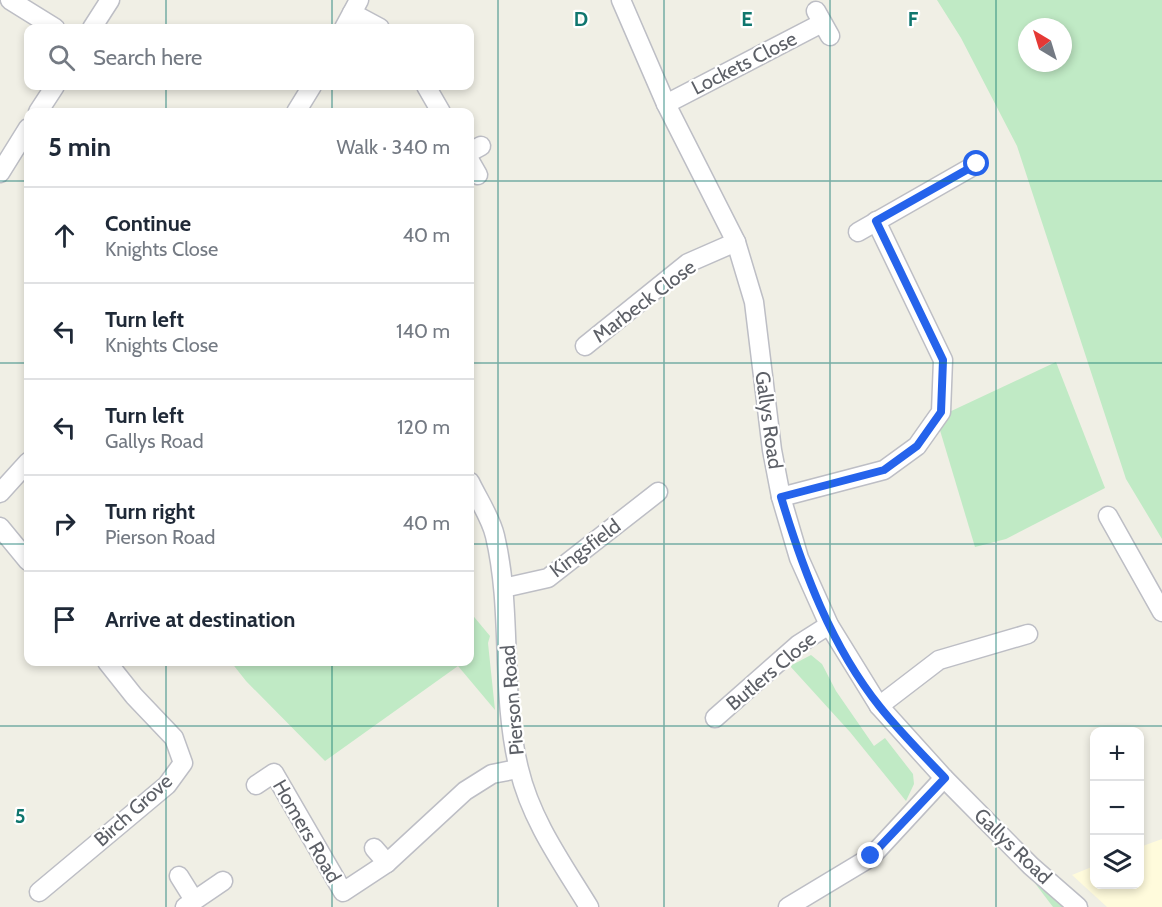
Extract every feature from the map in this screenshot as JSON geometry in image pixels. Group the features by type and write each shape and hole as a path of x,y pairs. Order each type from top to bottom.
{"street":[{"path":"10,0 49,24"},
{"path":"95,24 110,0"},
{"name":"Gallys Road","path":"621,0 666,104 736,242 754,302 772,450 781,497 799,558 829,625 879,706 1031,866 1078,907"},
{"path":"352,14 372,24"},
{"name":"Lockets Close","path":"666,104 823,23"},
{"path":"41,108 53,90"},
{"path":"298,108 310,90"},
{"path":"428,90 439,108"},
{"path":"0,173 24,134"},
{"path":"858,232 876,221 956,184 977,164"},
{"path":"781,497 884,470 917,446 941,412 943,360 876,221"},
{"name":"Marbeck Close","path":"585,346 688,263 736,242"},
{"path":"0,493 24,466"},
{"name":"Pierson Road","path":"474,490 495,534 504,588 507,678 519,768 536,820 589,907"},
{"name":"Kingsfield","path":"504,588 548,578 659,492"},
{"path":"1108,516 1162,612"},
{"path":"0,527 24,556"},
{"name":"Butlers Close","path":"715,718 799,644 829,625"},
{"path":"879,706 939,660 1028,634"},
{"name":"Birch Grove","path":"39,892 167,785 183,763 174,738 134,696 110,666"},
{"name":"Homers Road","path":"256,784 274,773 343,892 387,863 465,791 492,774 519,768"},
{"path":"788,907 871,856 945,778"},
{"path":"374,848 387,863"},
{"path":"179,876 189,904 223,881"}],"shaded area":[{"path":"1162,839 1162,907 1107,907 1072,875 1090,868 1090,889 1144,889 1144,846"}],"green space":[{"path":"937,0 1162,0 1162,539 1126,479 1017,146 961,38"},
{"path":"1056,362 1105,488 1006,539 975,547 939,427 947,413"},
{"path":"474,617 490,636 488,643 495,710 458,666 474,666"},
{"path":"811,655 822,664 836,691 874,746 885,738 913,774 914,784 906,801 850,732 790,666"},
{"path":"234,666 458,666 325,761 246,681"},
{"path":"1031,878 1065,907 1053,907"}],"route":[{"path":"871,856 945,778 879,706 829,625 799,558 781,497 884,470 917,446 941,412 943,360 876,221 977,164"}]}
